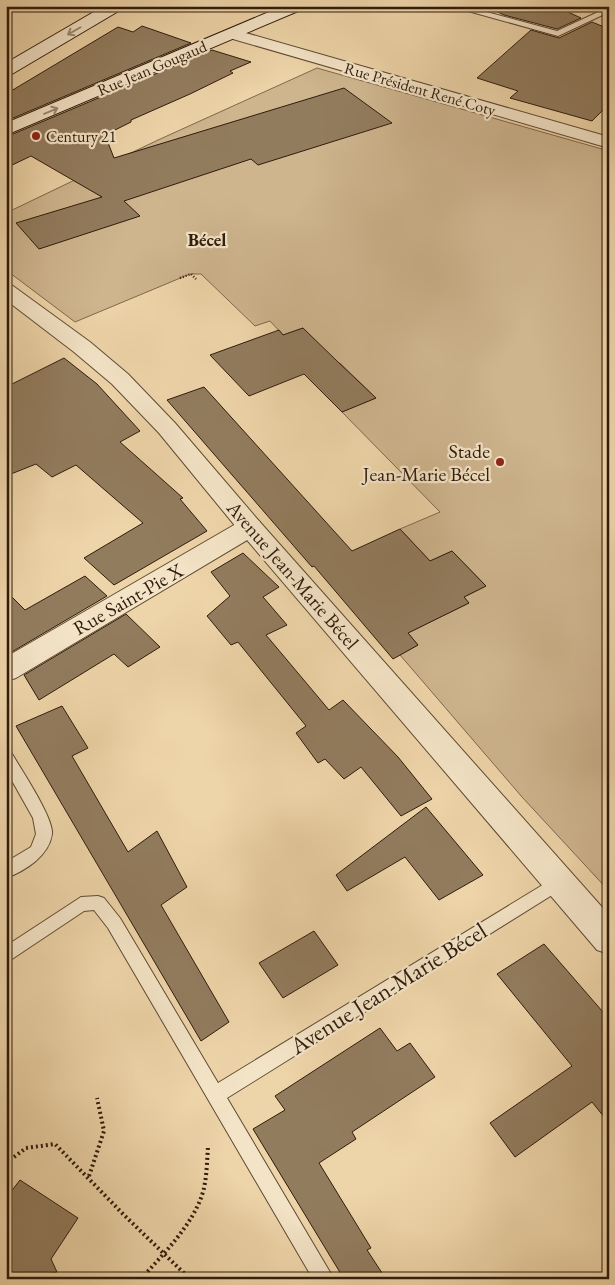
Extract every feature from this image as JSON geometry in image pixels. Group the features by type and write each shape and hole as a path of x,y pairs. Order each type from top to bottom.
{"street":[{"path":"8,67 116,6"},
{"name":"Rue Jean Gougaud","path":"6,130 297,6"},
{"name":"Rue Président René Coty","path":"232,34 609,143"},
{"name":"Avenue Jean-Marie Bécel","path":"6,290 82,347 120,379 167,428 250,527 609,939"},
{"name":"Rue Saint-Pie X","path":"7,669 250,527"}],"lane":[{"path":"454,6 558,34 609,9"},
{"path":"6,756 40,817 44,834 37,851 6,871"},
{"name":"Avenue Jean-Marie Bécel","path":"216,1095 559,882"},
{"path":"6,956 82,904 98,903 114,923 324,1279"}],"path":[{"path":"180,278 190,274 196,279"},
{"path":"89,1176 104,1131 97,1098"},
{"path":"6,1163 26,1148 55,1144 71,1157 99,1190 162,1254 190,1279"},
{"path":"141,1279 174,1241 190,1218 202,1195 208,1146"}],"shaded area":[{"name":"Stade Jean-Marie Bécel","path":"317,68 609,151 609,891 522,797 400,655 418,645 408,633 469,603 464,597 486,586 452,551 430,561 400,529 440,512 342,412 376,398 340,363 333,365 323,348 303,328 283,335 270,321 255,326 201,274 190,274 75,322 6,270 6,213 158,140"}],"building":[{"path":"485,6 555,6 581,18 557,29 504,15"},
{"path":"592,22 609,29 609,104 592,121 510,98 518,91 477,78 531,30 559,38"},
{"path":"142,26 191,43 6,121 6,94 118,27 133,32"},
{"path":"212,50 251,62 230,71 233,73 190,94 131,120 131,122 105,135 114,158 344,88 392,123 258,165 251,159 124,201 140,216 39,249 16,223 102,197 31,156 6,168 6,137"},
{"path":"303,328 376,398 342,412 304,374 249,396 210,355 279,330 283,335"},
{"path":"64,358 97,384 140,431 120,442 183,498 180,499 207,531 114,585 84,558 143,523 76,465 52,477 36,464 6,476 6,387"},
{"path":"204,387 352,551 400,529 430,561 452,551 486,586 464,597 469,603 408,633 418,645 393,659 314,566 312,567 167,400"},
{"path":"243,553 279,587 263,597 287,625 266,635 329,710 343,700 398,757 432,799 401,816 361,767 344,779 325,759 318,763 296,733 306,726 238,642 231,645 207,616 230,596 211,572"},
{"path":"85,576 107,596 10,653 6,647 6,591 25,610"},
{"path":"126,614 160,647 128,667 114,654 39,700 24,675"},
{"path":"62,706 88,748 72,756 128,852 157,831 187,887 161,905 229,1022 201,1041 16,726"},
{"path":"426,807 483,875 439,900 405,857 347,891 336,875"},
{"path":"314,931 338,965 283,998 259,963"},
{"path":"544,944 609,1019 609,1123 592,1102 515,1157 490,1123 572,1066 497,974"},
{"path":"380,1028 397,1051 410,1043 435,1077 352,1132 356,1139 319,1163 371,1248 367,1250 386,1279 344,1279 253,1129 285,1110 275,1096"},
{"path":"20,1180 78,1218 51,1259 57,1272 41,1275 39,1279 6,1279 6,1198"}],"place":[{"name":"Century 21","path":"36,136"},
{"name":"Stade Jean-Marie Bécel","path":"500,462"}],"district":[{"name":"Bécel","path":"207,239"}]}
